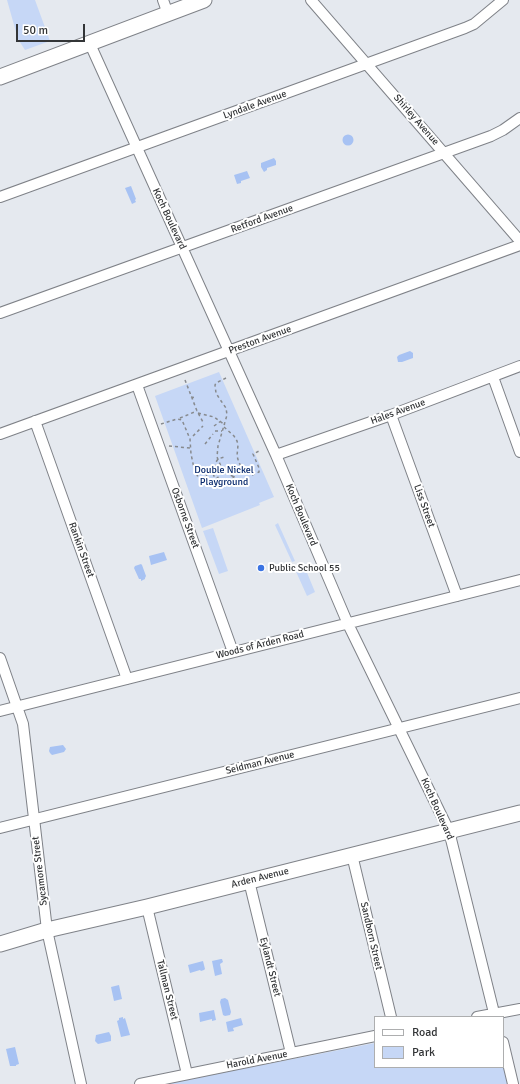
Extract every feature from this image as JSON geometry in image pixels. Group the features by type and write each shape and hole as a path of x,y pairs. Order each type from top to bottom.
{"street":[{"path":"0,77 90,44 165,7 204,0"},
{"name":"Shirley Avenue","path":"311,0 520,241"},
{"name":"Lyndale Avenue","path":"0,197 465,28 474,24 503,0"},
{"name":"Koch Boulevard","path":"90,44 276,455 348,624 449,831 495,1015"},
{"name":"Retford Avenue","path":"0,313 498,133 509,127 520,118"},
{"name":"Preston Avenue","path":"0,434 520,245"},
{"name":"Hales Avenue","path":"276,455 390,415 520,366"},
{"path":"493,377 520,452"},
{"name":"Osborne Street","path":"137,385 233,652"},
{"name":"Liss Street","path":"390,415 456,596"},
{"name":"Rankin Street","path":"35,422 128,679"},
{"name":"Woods of Arden Road","path":"0,710 520,580"},
{"name":"Sycamore Street","path":"0,658 23,724 47,930 82,1084"},
{"name":"Seidman Avenue","path":"0,828 520,698"},
{"name":"Arden Avenue","path":"0,944 47,930 147,907 520,813"},
{"name":"Sandborn Street","path":"352,855 391,1016"},
{"name":"Eylandt Street","path":"249,881 291,1053"},
{"name":"Tallman Street","path":"147,907 188,1074"},
{"path":"495,1015 520,1009"},
{"name":"Harold Avenue","path":"140,1084 374,1036"},
{"path":"504,1046 513,1084"}],"path":[{"path":"226,378 215,384 218,398 227,411 227,417 222,431 217,455 223,471 234,477"},
{"path":"185,380 203,425 193,436"},
{"path":"191,397 196,398"},
{"path":"161,424 197,412 210,415 225,424"},
{"path":"179,418 183,421 188,434 194,468 198,477 205,483 207,470 209,468 215,477 218,478 216,465 218,459"},
{"path":"214,426 221,421"},
{"path":"224,427 234,436 237,441 238,460 242,468 251,475 259,472 260,468 253,455 259,451"},
{"path":"215,431 222,431"},
{"path":"205,444 213,434"},
{"path":"169,446 190,448"},
{"path":"218,459 224,457"},
{"path":"234,484 232,480 242,468"}],"green space":[{"path":"7,0 35,0 50,41 25,50 18,39"},
{"name":"Double Nickel Playground","path":"219,372 274,497 259,503 260,505 202,528 155,396"},
{"path":"278,523 295,561 292,562 275,525"},
{"path":"213,528 228,571 219,574 203,531"},
{"path":"303,563 315,592 307,596 294,567"},
{"path":"374,1043 374,1068 504,1068 504,1060 510,1084 165,1084"}],"shaded area":[{"path":"348,134 352,136 354,140 352,144 348,146 344,144 342,140 344,136"},
{"path":"274,158 276,165 267,168 264,172 261,167 261,163"},
{"path":"247,171 250,178 237,184 234,175"},
{"path":"131,186 136,199 136,202 132,204 125,188"},
{"path":"410,351 413,353 413,358 398,362 397,357 399,355"},
{"path":"164,552 167,560 151,565 149,556"},
{"path":"141,564 146,576 145,579 141,581 134,568 135,566"},
{"path":"63,745 66,749 64,752 52,755 50,753 50,747"},
{"path":"222,959 223,962 220,964 222,974 215,976 212,961"},
{"path":"203,961 204,970 190,973 188,965"},
{"path":"119,985 122,999 114,1001 111,987"},
{"path":"225,998 228,1000 231,1012 230,1015 225,1016 223,1015 220,1002 221,999"},
{"path":"214,1010 216,1020 212,1021 212,1019 200,1022 199,1013"},
{"path":"123,1017 123,1019 125,1018 130,1035 121,1037 117,1021 119,1018"},
{"path":"241,1018 243,1025 233,1028 234,1031 228,1032 226,1022"},
{"path":"109,1032 111,1041 98,1044 95,1041 96,1035"},
{"path":"15,1047 19,1064 16,1066 10,1066 6,1049"}],"place":[{"name":"Public School 55","path":"261,568"}]}
